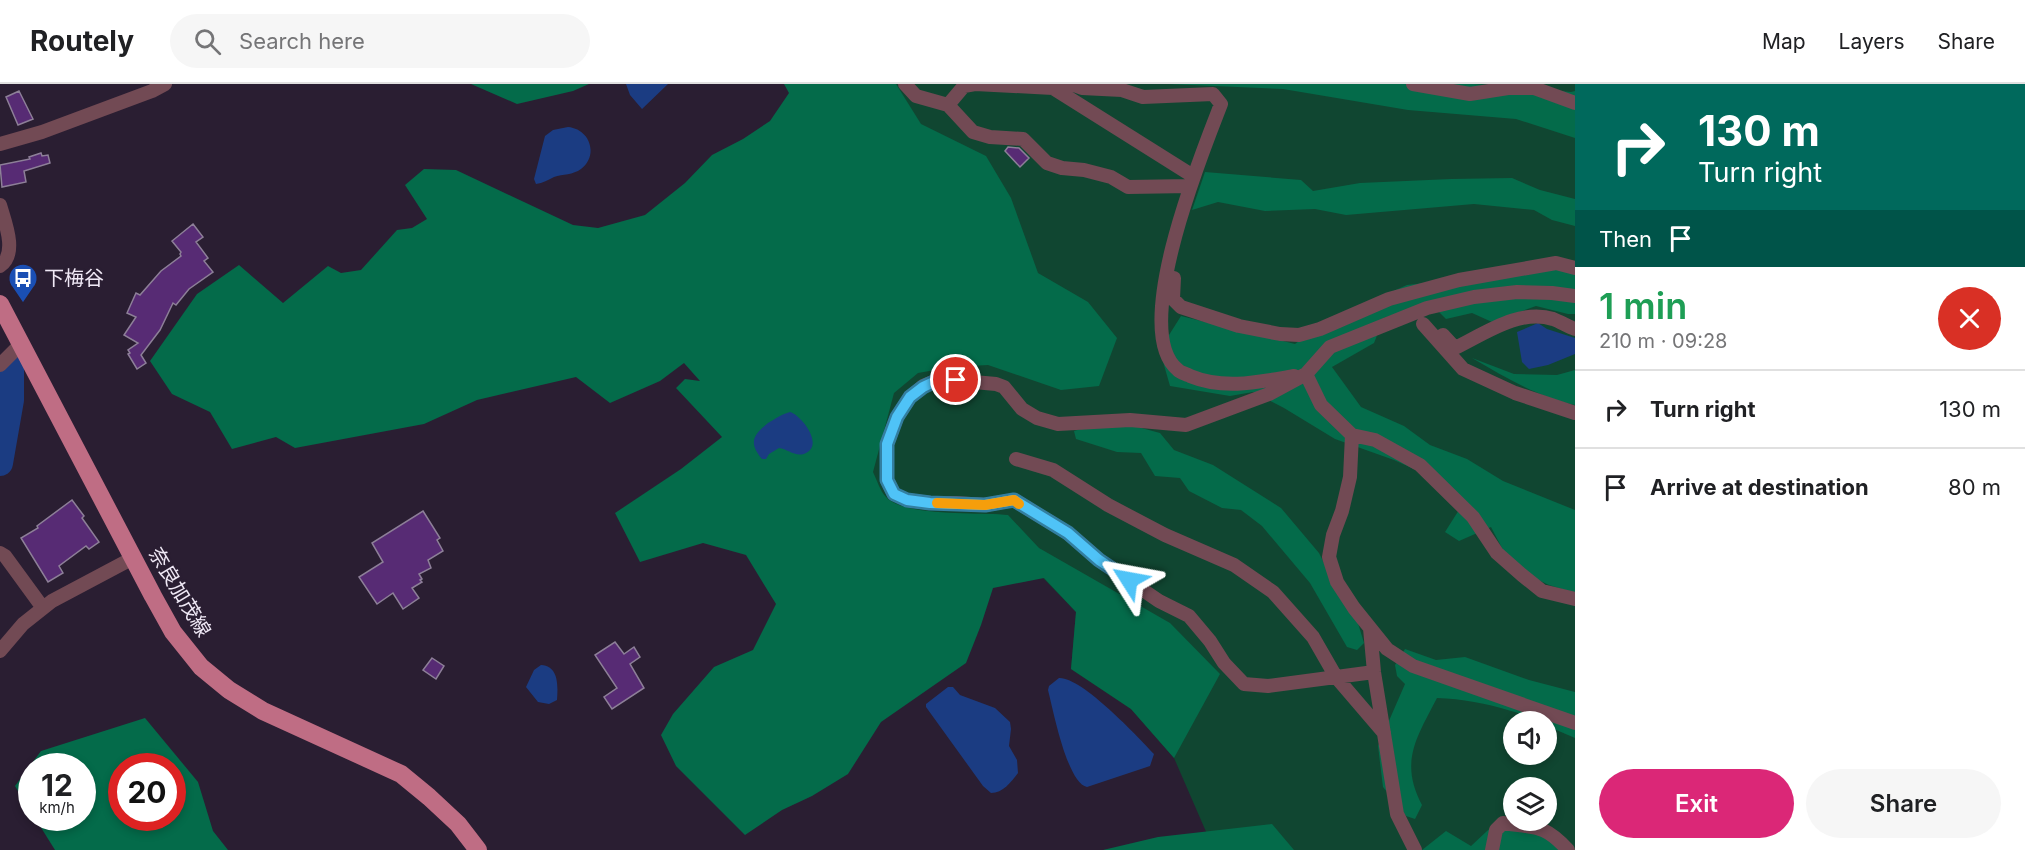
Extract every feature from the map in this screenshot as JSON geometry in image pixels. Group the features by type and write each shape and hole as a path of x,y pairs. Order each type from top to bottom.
{"main road":[{"name":"奈良加茂線","path":"0,304 173,632 201,667 263,711 401,774 429,796 458,824 478,850"}],"street":[{"path":"0,144 42,132 165,84"},
{"path":"905,84 916,96 948,105 973,132 1023,139 1047,163 1112,177 1128,187 1192,181"},
{"path":"948,105 964,86 975,84 1056,86 1192,181"},
{"path":"1071,84 1082,88 1122,90 1143,97 1214,94 1221,104 1192,181 1166,270 1162,338 1166,355 1178,370 1200,380 1222,383 1247,384 1306,374"},
{"path":"1413,84 1470,94 1508,88 1534,88 1575,103"},
{"path":"0,205 10,254 0,266"},
{"path":"1179,225 1173,299 1181,307 1208,316 1239,326 1280,334 1299,335 1320,329 1389,299 1459,280 1556,263 1575,268"},
{"path":"1374,672 1268,686 1244,684 1224,663 1210,641 1189,616 1159,601 1099,560 1068,533 1014,500 985,505 930,503 907,500 894,494 887,480 887,444 897,417 910,397 923,387 940,379 996,384 1004,387 1022,409 1037,418 1058,423 1130,420 1186,425 1269,394 1306,374 1330,346 1427,308 1474,297 1517,291 1575,296"},
{"path":"1575,328 1553,319 1532,316 1518,319 1455,348 1429,322 1423,324 1463,369 1515,393 1575,413"},
{"path":"0,365 21,345"},
{"path":"1306,374 1321,405 1352,435 1375,440 1420,465 1473,517 1497,553 1522,575 1542,591 1575,599"},
{"path":"1352,435 1350,477 1329,557 1337,582 1354,608 1387,648 1413,666 1575,723"},
{"path":"1016,459 1053,470 1108,505 1165,535 1234,565 1273,592 1313,637 1336,677 1384,733"},
{"path":"0,553 5,556 43,608"},
{"path":"0,651 23,624 52,601 133,558"},
{"path":"1371,628 1374,672 1397,814 1415,850"},
{"path":"1492,850 1496,830 1503,823 1546,830 1568,850"}],"green space":[{"path":"471,84 589,84 573,91 517,104"},
{"path":"784,84 896,84 921,124 986,156 1011,198 1038,273 1088,302 1117,338 1099,386 1061,390 988,365 952,367 918,373 894,393 873,472 886,497 909,508 925,511 1008,515 1039,548 1170,623 1220,674 1174,758 1131,709 1071,669 1076,612 1044,578 993,588 966,663 881,722 848,774 812,796 782,810 745,835 676,766 661,735 673,714 714,667 753,650 776,604 746,555 703,543 640,562 615,513 681,469 722,437 676,388 685,379 700,381 684,363 660,381 610,403 576,377 477,400 424,424 295,448 276,437 232,449 210,412 172,394 150,361 197,294 239,265 283,303 328,266 341,273 361,270 397,230 412,228 427,219 405,185 424,169 456,170 573,225 598,228 645,215 685,183 712,155 743,139 770,121 789,93"},
{"path":"865,84 1575,84 1575,850 1214,850 1174,758 1131,709 1071,669 1076,612 1043,578 888,536 848,380"},
{"path":"1168,84 1474,84 1575,91 1575,138 1516,119 1408,110 1283,89"},
{"path":"1205,172 1301,180 1313,191 1360,183 1512,178 1540,190 1575,199 1575,226 1552,220 1534,210 1474,204 1346,215 1315,209 1265,211 1218,202 1192,210"},
{"path":"1558,268 1575,273 1575,314 1536,306 1492,322 1472,313 1446,319 1429,302 1384,318 1374,343 1332,367 1361,407 1404,426 1430,445 1467,459 1503,481 1575,510 1575,593 1534,578 1503,550 1491,527 1459,541 1445,532 1464,502 1443,482 1394,460 1335,439 1253,392 1230,396 1170,386 1162,358 1169,335 1181,316 1295,344 1327,320 1407,285"},
{"path":"1472,358 1514,374 1557,375 1575,370 1575,405 1534,392"},
{"path":"1134,426 1160,433 1174,450 1213,465 1281,508 1319,553 1358,623 1364,643 1357,650 1347,647 1310,583 1262,526 1241,510 1222,508 1189,491 1180,478 1155,476 1141,453 1117,452 1076,439 1074,431 1084,428"},
{"path":"1405,649 1436,660 1465,657 1529,680 1575,692 1575,738 1557,730 1557,711 1512,711 1474,702 1437,698 1417,738 1411,763 1415,790 1422,805 1415,819 1406,816 1383,787 1378,746 1405,684 1397,676 1395,665"},
{"path":"145,718 174,753 108,753 108,831 186,831 186,768 198,782 213,831 228,850 55,850 43,831 96,831 96,753 40,753"},
{"path":"1502,817 1503,831 1555,831 1574,850 1422,850 1446,831 1471,846"},
{"path":"1272,824 1294,850 1103,850 1158,837"}],"water":[{"path":"626,84 668,84 642,109 630,95"},
{"path":"568,127 582,132 587,137 591,150 587,163 575,172 536,184 534,179 545,136 553,130"},
{"path":"1538,323 1547,329 1575,338 1575,354 1548,365 1529,369 1522,362 1517,332"},
{"path":"790,412 800,418 809,430 813,443 811,449 806,453 795,454 779,448 769,454 766,459 762,459 754,444 758,432 768,423"},
{"path":"541,665 551,669 556,678 557,700 549,704 538,702 526,687 534,670"},
{"path":"1059,678 1069,680 1081,687 1123,722 1154,754 1150,766 1087,787 1080,782 1067,760 1048,690 1049,686"},
{"path":"948,687 953,687 960,695 995,708 1010,722 1009,746 1017,760 1018,773 1006,786 995,793 991,793 983,786 926,707 926,704"}],"building":[{"path":"19,91 33,119 18,125 6,97"},
{"path":"1008,147 1019,148 1029,158 1020,167 1005,151"},
{"path":"41,153 42,156 48,155 50,163 24,171 26,182 2,187 0,165 30,159 29,157"},
{"path":"193,224 203,237 196,242 208,258 204,261 213,272 189,289 176,305 173,303 160,330 141,355 146,363 137,369 128,350 138,343 124,335 136,317 127,313 136,293 140,295 161,271 181,256 181,252 172,241"},
{"path":"72,500 99,542 89,549 86,546 59,566 63,573 48,582 21,538 38,528 37,526"},
{"path":"423,511 440,538 437,540 443,551 428,560 431,568 419,574 422,582 412,588 419,598 403,609 393,593 377,604 359,577 383,562 372,543"},
{"path":"615,642 624,654 634,647 640,657 630,664 644,688 612,709 604,697 617,688 595,655"},
{"path":"432,658 444,666 436,679 423,670"}],"waterway":[{"path":"0,463 11,400 11,368"}],"slow traffic":[{"path":"937,503 985,505 1014,500 1019,504"}],"place":[{"name":"下梅谷","path":"23,304"}],"route":[{"path":"956,380 940,379 923,387 910,397 897,417 887,444 887,480 894,494 907,500 930,503 985,505 1014,500 1068,533 1099,560 1129,580"}]}
